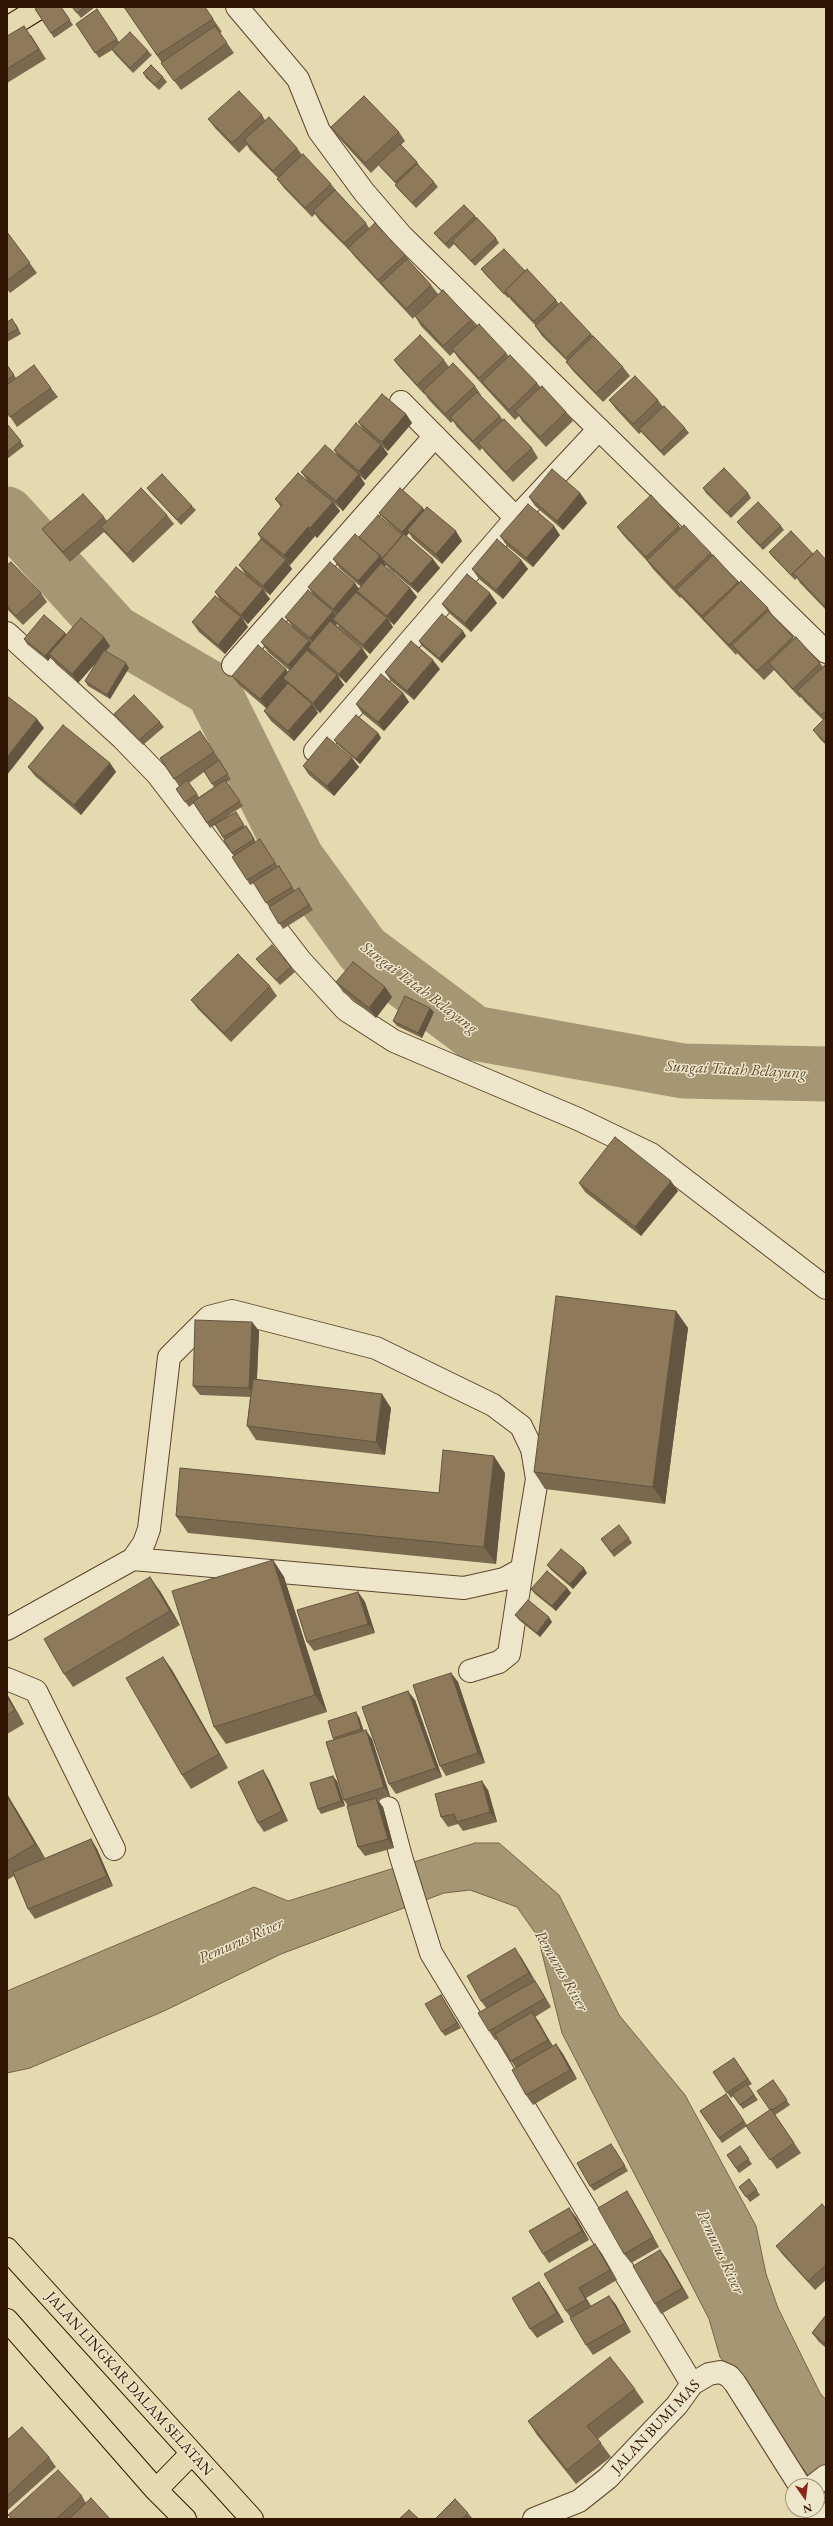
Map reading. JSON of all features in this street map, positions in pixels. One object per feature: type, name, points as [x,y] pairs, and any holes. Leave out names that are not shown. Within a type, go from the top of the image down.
[{"type":"main road","points":[[7,28],[41,7]]},
{"type":"main road","name":"JALAN LINGKAR DALAM SELATAN","points":[[7,2249],[252,2519]]},
{"type":"main road","points":[[7,2320],[156,2490],[185,2519]]},
{"type":"main road","points":[[156,2490],[192,2453]]},
{"type":"street","points":[[237,7],[298,79],[319,130],[364,192],[401,235],[826,652]]},
{"type":"street","points":[[401,402],[516,518]]},
{"type":"street","points":[[315,751],[516,518],[599,429]]},
{"type":"street","points":[[233,665],[435,436]]},
{"type":"street","points":[[7,633],[123,739],[157,774],[301,961],[346,1010],[394,1041],[578,1119],[651,1154],[826,1288]]},
{"type":"street","points":[[7,1629],[133,1559],[144,1543],[149,1529],[169,1357],[209,1317],[232,1311],[376,1348],[493,1404],[521,1426],[532,1449],[537,1479],[509,1654],[499,1662],[470,1671]]},
{"type":"street","points":[[133,1559],[464,1588],[504,1579],[522,1569]]},
{"type":"street","points":[[194,1587],[203,1565]]},
{"type":"street","points":[[7,1679],[36,1691],[114,1849]]},
{"type":"street","points":[[388,1808],[401,1857],[431,1953],[692,2384]]},
{"type":"street","name":"JALAN BUMI MAS","points":[[534,2519],[579,2501],[608,2478],[677,2405],[692,2384],[709,2374],[720,2372],[728,2376],[795,2478]]},
{"type":"water","name":"Pemurus River","points":[[475,1843],[499,1843],[559,1895],[619,2015],[685,2095],[756,2226],[766,2274],[778,2308],[820,2393],[826,2400],[826,2494],[825,2478],[810,2478],[720,2357],[709,2319],[562,2033],[538,1937],[517,1907],[470,1890],[444,1893],[281,1954],[164,2011],[30,2068],[7,2073],[7,1991],[254,1887],[288,1901]]},
{"type":"building","points":[[38,7],[61,7],[70,20],[51,33],[35,9]]},
{"type":"building","points":[[72,7],[85,7],[77,13]]},
{"type":"building","points":[[124,7],[205,7],[213,19],[157,55]]},
{"type":"building","points":[[97,9],[117,39],[95,53],[76,24]]},
{"type":"building","points":[[24,26],[39,49],[7,69],[7,36]]},
{"type":"building","points":[[215,26],[227,43],[174,81],[161,63]]},
{"type":"building","points":[[130,32],[148,51],[130,68],[112,49]]},
{"type":"building","points":[[151,65],[163,77],[155,85],[143,73]]},
{"type":"building","points":[[239,91],[262,115],[232,143],[208,119]]},
{"type":"building","points":[[364,96],[399,132],[365,163],[331,127]]},
{"type":"building","points":[[269,117],[297,148],[273,171],[244,140]]},
{"type":"building","points":[[400,144],[417,162],[395,182],[378,164]]},
{"type":"building","points":[[303,154],[331,184],[305,208],[277,179]]},
{"type":"building","points":[[417,164],[434,182],[412,203],[395,185]]},
{"type":"building","points":[[335,190],[366,223],[344,243],[313,211]]},
{"type":"building","points":[[464,205],[475,216],[445,244],[434,233]]},
{"type":"building","points":[[477,218],[496,238],[471,261],[452,241]]},
{"type":"building","points":[[375,223],[405,255],[378,280],[348,248]]},
{"type":"building","points":[[7,232],[30,263],[7,281]]},
{"type":"building","points":[[504,249],[525,271],[505,291],[506,292],[504,294],[481,269]]},
{"type":"building","points":[[407,259],[431,285],[406,309],[381,283]]},
{"type":"building","points":[[527,269],[556,300],[534,321],[505,291]]},
{"type":"building","points":[[443,290],[471,320],[443,346],[415,316]]},
{"type":"building","points":[[561,302],[591,334],[566,358],[535,326]]},
{"type":"building","points":[[12,319],[18,329],[7,335],[7,322]]},
{"type":"building","points":[[479,324],[506,353],[479,378],[452,349]]},
{"type":"building","points":[[420,335],[444,360],[417,385],[394,360]]},
{"type":"building","points":[[593,336],[623,367],[596,393],[566,362]]},
{"type":"building","points":[[510,355],[537,383],[509,410],[482,382]]},
{"type":"building","points":[[453,363],[475,386],[445,414],[423,391]]},
{"type":"building","points":[[7,365],[14,375],[7,380]]},
{"type":"building","points":[[34,365],[51,388],[10,417],[7,412],[7,385]]},
{"type":"building","points":[[635,376],[658,400],[633,424],[609,400]]},
{"type":"building","points":[[542,386],[566,412],[540,437],[515,411]]},
{"type":"building","points":[[477,392],[500,416],[473,441],[450,417]]},
{"type":"building","points":[[382,394],[406,414],[382,442],[358,422]]},
{"type":"building","points":[[664,406],[685,428],[661,451],[639,429]]},
{"type":"building","points":[[504,419],[532,448],[506,472],[478,443]]},
{"type":"building","points":[[356,423],[381,445],[359,471],[334,450]]},
{"type":"building","points":[[7,424],[21,441],[7,452]]},
{"type":"building","points":[[325,445],[359,474],[336,501],[301,472]]},
{"type":"building","points":[[724,468],[748,493],[727,513],[703,488]]},
{"type":"building","points":[[552,469],[580,493],[557,521],[529,497]]},
{"type":"building","points":[[298,473],[333,502],[310,528],[308,527],[284,555],[258,534],[282,505],[275,499]]},
{"type":"building","points":[[162,474],[192,506],[177,520],[147,488]]},
{"type":"building","points":[[141,488],[167,515],[127,554],[101,527]]},
{"type":"building","points":[[400,488],[423,508],[402,532],[379,513]]},
{"type":"building","points":[[83,494],[104,517],[63,552],[42,529]]},
{"type":"building","points":[[651,495],[679,526],[646,557],[617,527]]},
{"type":"building","points":[[758,502],[781,526],[760,545],[737,522]]},
{"type":"building","points":[[528,504],[554,526],[526,558],[500,536]]},
{"type":"building","points":[[427,507],[456,531],[436,554],[407,530]]},
{"type":"building","points":[[378,515],[402,535],[383,558],[359,537]]},
{"type":"building","points":[[684,525],[711,553],[674,588],[647,560]]},
{"type":"building","points":[[791,531],[813,554],[791,575],[769,552]]},
{"type":"building","points":[[355,534],[380,556],[358,581],[333,559]]},
{"type":"building","points":[[404,534],[433,559],[411,584],[382,559]]},
{"type":"building","points":[[261,539],[286,560],[263,586],[239,565]]},
{"type":"building","points":[[497,539],[521,560],[496,590],[472,569]]},
{"type":"building","points":[[817,550],[826,560],[826,604],[824,606],[793,573]]},
{"type":"building","points":[[713,555],[738,582],[702,616],[676,590]]},
{"type":"building","points":[[11,562],[41,593],[16,616],[7,606],[7,565]]},
{"type":"building","points":[[330,562],[355,583],[333,609],[308,587]]},
{"type":"building","points":[[381,563],[410,588],[387,616],[357,591]]},
{"type":"building","points":[[236,567],[263,589],[241,615],[215,592]]},
{"type":"building","points":[[467,574],[490,593],[465,623],[442,604]]},
{"type":"building","points":[[741,581],[768,608],[729,645],[703,618]]},
{"type":"building","points":[[308,590],[333,611],[310,638],[285,617]]},
{"type":"building","points":[[356,592],[387,618],[363,645],[333,619]]},
{"type":"building","points":[[215,596],[241,617],[218,645],[192,622]]},
{"type":"building","points":[[768,611],[793,637],[757,671],[732,645]]},
{"type":"building","points":[[442,614],[463,631],[439,658],[419,641]]},
{"type":"building","points":[[44,615],[65,633],[45,656],[24,639]]},
{"type":"building","points":[[81,618],[104,637],[72,674],[49,654]]},
{"type":"building","points":[[282,618],[309,641],[288,665],[261,642]]},
{"type":"building","points":[[330,621],[362,648],[339,674],[308,647]]},
{"type":"building","points":[[796,637],[820,663],[793,689],[769,663]]},
{"type":"building","points":[[411,641],[433,660],[407,691],[385,672]]},
{"type":"building","points":[[258,645],[286,669],[260,699],[232,676]]},
{"type":"building","points":[[104,650],[126,663],[107,695],[85,681]]},
{"type":"building","points":[[307,650],[337,675],[313,703],[283,678]]},
{"type":"building","points":[[825,665],[826,711],[821,715],[797,691]]},
{"type":"building","points":[[381,674],[403,693],[378,722],[356,704]]},
{"type":"building","points":[[288,683],[312,704],[288,731],[264,711]]},
{"type":"building","points":[[134,695],[160,722],[139,740],[114,714]]},
{"type":"building","points":[[7,696],[37,719],[7,757]]},
{"type":"building","points":[[356,715],[378,733],[356,759],[334,740]]},
{"type":"building","points":[[826,717],[826,743],[813,730]]},
{"type":"building","points":[[63,725],[110,763],[74,805],[28,767]]},
{"type":"building","points":[[200,731],[214,752],[174,779],[160,758]]},
{"type":"building","points":[[327,737],[352,758],[327,786],[303,766]]},
{"type":"building","points":[[219,760],[228,774],[212,784],[204,771]]},
{"type":"building","points":[[187,780],[197,794],[185,802],[176,789]]},
{"type":"building","points":[[225,780],[240,801],[207,823],[193,802]]},
{"type":"building","points":[[236,812],[244,825],[223,837],[215,824]]},
{"type":"building","points":[[246,826],[254,839],[232,853],[224,840]]},
{"type":"building","points":[[260,839],[275,863],[247,880],[232,857]]},
{"type":"building","points":[[279,866],[292,887],[266,903],[253,882]]},
{"type":"building","points":[[299,888],[309,905],[279,924],[269,907]]},
{"type":"building","points":[[272,945],[291,967],[276,980],[256,959]]},
{"type":"building","points":[[238,954],[270,986],[224,1033],[191,1000]]},
{"type":"building","points":[[353,962],[385,987],[369,1008],[336,982]]},
{"type":"building","points":[[405,996],[430,1008],[418,1033],[393,1021]]},
{"type":"building","points":[[615,1137],[671,1181],[635,1227],[579,1183]]},
{"type":"building","points":[[556,1296],[676,1311],[653,1487],[534,1472]]},
{"type":"building","points":[[195,1320],[252,1322],[249,1388],[193,1386]]},
{"type":"building","points":[[253,1379],[382,1394],[376,1442],[247,1426]]},
{"type":"building","points":[[443,1450],[494,1456],[484,1547],[176,1516],[180,1468],[439,1493]]},
{"type":"building","points":[[619,1525],[629,1538],[611,1552],[601,1539]]},
{"type":"building","points":[[561,1549],[584,1568],[570,1584],[547,1565]]},
{"type":"building","points":[[273,1560],[315,1695],[214,1727],[172,1591]]},
{"type":"building","points":[[547,1571],[567,1588],[552,1606],[531,1589]]},
{"type":"building","points":[[150,1577],[170,1611],[64,1674],[44,1639]]},
{"type":"building","points":[[358,1592],[368,1624],[307,1642],[297,1610]]},
{"type":"building","points":[[528,1600],[549,1617],[537,1633],[515,1615]]},
{"type":"building","points":[[163,1657],[219,1754],[182,1775],[126,1678]]},
{"type":"building","points":[[451,1673],[478,1753],[440,1766],[413,1685]]},
{"type":"building","points":[[408,1691],[436,1768],[389,1784],[362,1707]]},
{"type":"building","points":[[7,1697],[15,1710],[7,1715]]},
{"type":"building","points":[[356,1712],[361,1729],[333,1738],[328,1721]]},
{"type":"building","points":[[366,1730],[384,1787],[344,1800],[326,1742]]},
{"type":"building","points":[[263,1770],[282,1811],[258,1823],[238,1782]]},
{"type":"building","points":[[333,1776],[341,1801],[318,1809],[310,1783]]},
{"type":"building","points":[[482,1781],[490,1812],[457,1822],[454,1814],[441,1817],[435,1794]]},
{"type":"building","points":[[7,1796],[35,1844],[7,1861]]},
{"type":"building","points":[[376,1798],[388,1839],[358,1847],[347,1806]]},
{"type":"building","points":[[91,1839],[107,1876],[28,1909],[13,1872]]},
{"type":"building","points":[[515,1948],[529,1973],[481,2001],[467,1976]]},
{"type":"building","points":[[535,1981],[545,1998],[489,2031],[478,2013]]},
{"type":"building","points":[[441,1995],[457,2023],[442,2032],[425,2004]]},
{"type":"building","points":[[532,2012],[548,2040],[511,2061],[495,2034]]},
{"type":"building","points":[[556,2044],[570,2070],[526,2095],[512,2070]]},
{"type":"building","points":[[734,2058],[748,2079],[727,2093],[713,2072]]},
{"type":"building","points":[[773,2080],[787,2100],[770,2110],[757,2091]]},
{"type":"building","points":[[747,2084],[754,2095],[740,2105],[732,2094]]},
{"type":"building","points":[[726,2094],[744,2121],[719,2138],[700,2111]]},
{"type":"building","points":[[771,2109],[794,2143],[770,2160],[746,2126]]},
{"type":"building","points":[[611,2144],[625,2166],[590,2186],[577,2163]]},
{"type":"building","points":[[740,2146],[749,2159],[736,2168],[727,2155]]},
{"type":"building","points":[[749,2179],[757,2190],[746,2197],[739,2187]]},
{"type":"building","points":[[627,2191],[653,2237],[624,2254],[598,2208]]},
{"type":"building","points":[[822,2204],[826,2209],[826,2265],[808,2281],[776,2246]]},
{"type":"building","points":[[569,2208],[582,2231],[543,2254],[529,2231]]},
{"type":"building","points":[[595,2244],[610,2270],[579,2288],[586,2300],[566,2311],[544,2274]]},
{"type":"building","points":[[660,2250],[682,2288],[655,2304],[633,2266]]},
{"type":"building","points":[[539,2282],[557,2313],[530,2329],[512,2298]]},
{"type":"building","points":[[609,2296],[625,2323],[586,2345],[570,2318]]},
{"type":"building","points":[[826,2315],[826,2344],[812,2333]]},
{"type":"building","points":[[610,2357],[635,2389],[587,2426],[601,2443],[567,2470],[528,2421]]},
{"type":"building","points":[[22,2427],[49,2457],[7,2496],[7,2440]]},
{"type":"building","points":[[58,2470],[82,2496],[56,2519],[12,2519],[8,2515]]},
{"type":"building","points":[[91,2498],[110,2519],[69,2519]]},
{"type":"building","points":[[455,2499],[468,2513],[462,2519],[435,2519]]},
{"type":"building","points":[[409,2510],[419,2519],[399,2519]]},
{"type":"waterway","name":"Sungai Tatah Belayung","points":[[7,514],[114,632],[213,690],[297,859],[363,950],[474,1033],[683,1071],[826,1074]]}]
